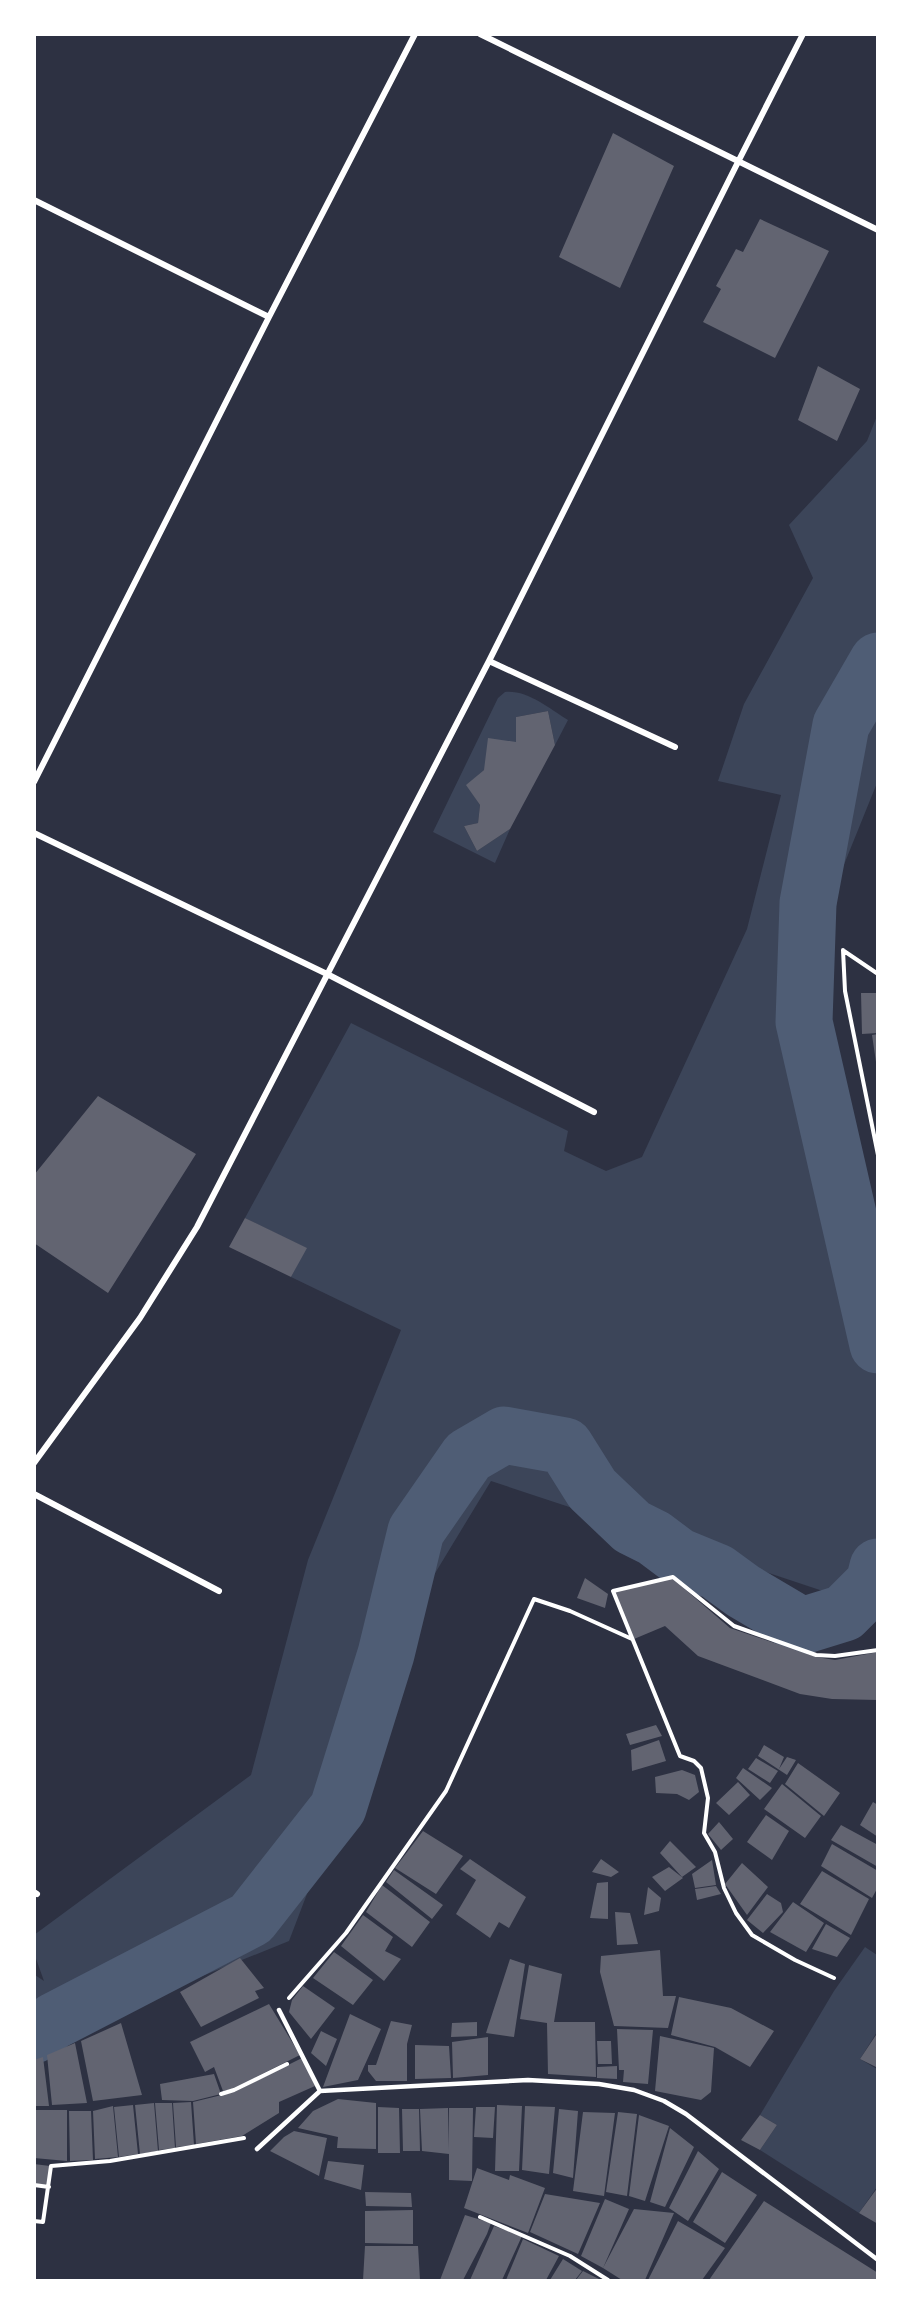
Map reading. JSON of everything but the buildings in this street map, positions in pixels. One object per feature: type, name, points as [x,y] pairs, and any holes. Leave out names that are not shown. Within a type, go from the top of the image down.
[{"type":"street","points":[[34,782],[269,316],[415,34]]},
{"type":"street","points":[[480,34],[878,230]]},
{"type":"street","points":[[34,1463],[140,1318],[197,1227],[489,661],[803,34]]},
{"type":"street","points":[[34,200],[269,316]]},
{"type":"street","points":[[489,661],[675,747]]},
{"type":"street","points":[[34,833],[329,975],[594,1112]]},
{"type":"street","points":[[34,1494],[219,1591]]},
{"type":"lane","points":[[279,2010],[320,2091]]},
{"type":"lane","points":[[257,2149],[320,2091],[528,2080],[599,2084],[634,2090],[664,2101],[686,2114],[878,2260]]},
{"type":"path","points":[[878,974],[843,950],[845,991],[878,1155]]},
{"type":"path","points":[[834,1978],[795,1960],[752,1935],[736,1913],[724,1888],[715,1852],[704,1833],[708,1798],[701,1768],[694,1761],[680,1756],[613,1592],[673,1577],[734,1626],[816,1655],[835,1656],[878,1650]]},
{"type":"path","points":[[279,2010],[346,1933],[446,1791],[534,1599],[570,1611],[632,1639]]},
{"type":"path","points":[[221,2094],[294,2061]]},
{"type":"path","points":[[34,2221],[43,2222],[51,2166],[110,2161],[246,2138]]},
{"type":"path","points":[[34,2185],[49,2187]]},
{"type":"path","points":[[480,2217],[570,2256],[608,2280]]},
{"type":"shaded area","points":[[877,416],[877,783],[839,877],[825,1026],[877,1288],[877,1609],[491,1481],[420,1598],[289,1941],[64,2032],[50,1997],[35,2010],[35,1975],[44,1981],[35,1956],[34,1935],[251,1775],[308,1560],[401,1330],[291,1277],[306,1248],[245,1218],[351,1023],[568,1131],[564,1151],[606,1171],[642,1157],[747,929],[781,795],[718,781],[744,704],[813,578],[789,525],[867,441]]},
{"type":"shaded area","points":[[505,692],[530,697],[568,720],[555,745],[548,711],[516,717],[516,742],[467,785],[480,805],[478,823],[464,826],[477,851],[510,829],[495,863],[433,832],[498,698]]},
{"type":"shaded area","points":[[865,1947],[877,1955],[877,2032],[860,2059],[877,2069],[877,2187],[859,2213],[760,2150],[777,2125],[760,2115],[834,1991]]},
{"type":"waterway","points":[[878,661],[841,725],[808,903],[804,1022],[878,1345]]},
{"type":"waterway","points":[[34,2035],[54,2021],[251,1919],[338,1808],[386,1654],[416,1531],[468,1456],[504,1435],[565,1446],[592,1489],[632,1527],[654,1538],[678,1556],[717,1572],[743,1591],[802,1626],[844,1613],[874,1583],[878,1567]]}]
